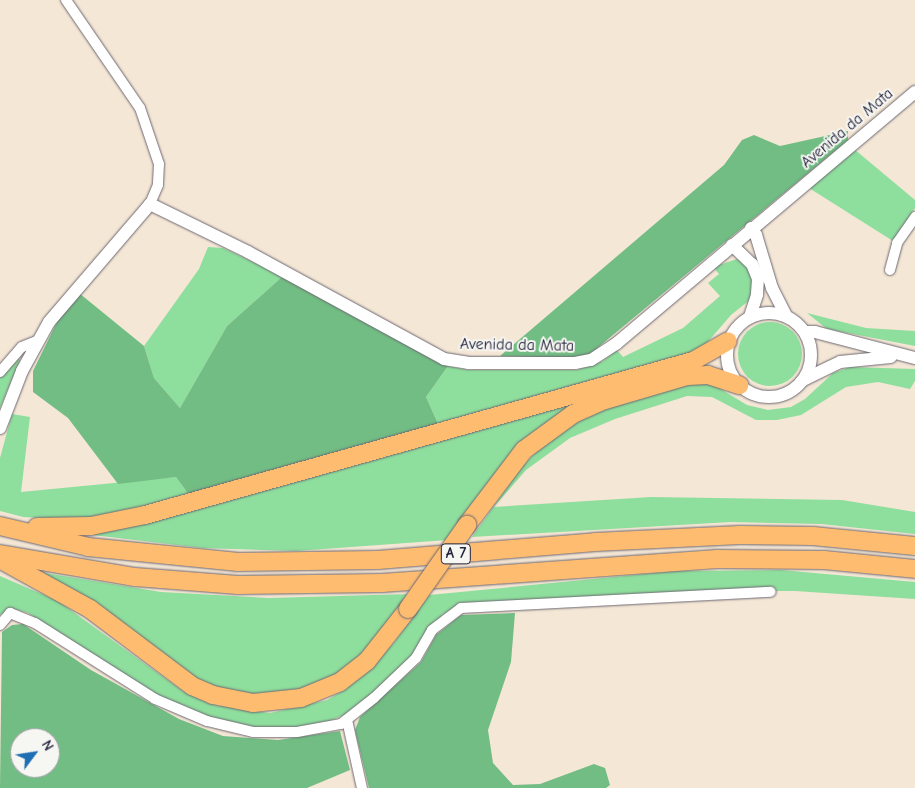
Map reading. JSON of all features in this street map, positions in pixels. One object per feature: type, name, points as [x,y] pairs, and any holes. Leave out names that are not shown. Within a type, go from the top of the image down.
[{"type":"highway","points":[[0,526],[77,527],[145,515],[693,361],[728,341]]},
{"type":"highway","points":[[0,560],[90,609],[192,686],[213,695],[253,703],[301,698],[340,682],[367,661],[408,609],[467,525],[524,450],[573,414],[612,397],[686,376],[708,375],[739,385]]},
{"type":"highway","name":"A 7","points":[[0,526],[88,547],[238,562],[369,560],[614,541],[740,535],[836,538],[915,546]]},
{"type":"highway","name":"A 7","points":[[0,554],[135,577],[238,586],[382,583],[717,559],[824,560],[915,569]]},
{"type":"street","points":[[0,428],[22,371],[39,340],[80,284],[150,204],[158,185],[159,164],[140,108],[66,0]]},
{"type":"street","name":"Avenida da Mata","points":[[150,204],[248,252],[444,359],[468,363],[575,363],[591,360],[617,343],[751,228],[915,92]]},
{"type":"street","points":[[890,270],[897,243],[915,217]]},
{"type":"street","points":[[751,228],[756,235],[772,288],[786,316],[805,332],[811,356],[803,380]]},
{"type":"street","points":[[732,245],[752,264],[758,279],[757,295],[750,316]]},
{"type":"street","points":[[786,316],[768,312],[750,316],[736,327],[728,341],[727,364],[739,385],[748,392],[772,397],[784,394],[803,380],[840,362],[901,356]]},
{"type":"street","points":[[805,332],[815,332],[901,356],[915,358]]},
{"type":"street","points":[[0,372],[22,347],[39,340]]},
{"type":"street","points":[[0,625],[10,613],[35,622],[155,699],[207,721],[253,732],[297,732],[342,724],[416,658],[432,630],[462,608],[772,592]]},
{"type":"street","points":[[347,720],[362,788]]},
{"type":"green space","points":[[848,131],[848,140],[590,354],[571,358],[500,356],[724,165],[742,140],[754,135],[780,146]]},
{"type":"green space","points":[[854,149],[915,200],[915,208],[893,241],[809,188]]},
{"type":"green space","points":[[208,247],[223,248],[283,276],[227,326],[180,408],[154,378],[144,346],[199,269]]},
{"type":"green space","points":[[737,259],[744,261],[753,273],[751,299],[731,315],[706,344],[688,354],[439,426],[426,397],[448,366],[468,370],[577,370],[603,361],[617,350],[623,357],[683,328],[720,296],[708,283],[719,274],[713,267]]},
{"type":"green space","points":[[283,276],[448,366],[426,397],[439,426],[189,495],[176,477],[118,484],[68,418],[33,392],[33,371],[57,322],[79,293],[144,346],[154,378],[180,408],[227,326]]},
{"type":"green space","points":[[807,313],[866,328],[915,331],[915,346],[827,329]]},
{"type":"green space","points":[[770,322],[788,328],[796,336],[802,354],[796,372],[788,380],[770,386],[752,380],[744,372],[738,354],[744,336],[752,328]]},
{"type":"green space","points":[[17,358],[20,360],[0,408],[0,378]]},
{"type":"green space","points":[[850,367],[915,369],[915,381],[910,389],[878,382],[846,387],[801,415],[777,420],[756,420],[712,397],[687,396],[615,419],[570,438],[526,470],[494,507],[651,497],[842,500],[915,512],[915,534],[821,524],[731,522],[472,537],[521,468],[542,446],[572,424],[606,408],[689,383],[709,382],[747,405],[768,410],[791,407],[805,399],[833,373]]},
{"type":"green space","points":[[646,380],[573,409],[448,540],[296,551],[202,548],[76,533]]},
{"type":"green space","points":[[12,414],[30,417],[21,492],[176,477],[189,495],[104,517],[60,519],[23,517],[0,511],[0,458]]},
{"type":"green space","points":[[781,570],[915,582],[915,599],[795,591],[720,591],[457,608],[443,614],[412,657],[352,712],[327,722],[293,728],[253,728],[208,718],[156,695],[28,613],[11,608],[0,615],[0,576],[58,601],[184,692],[214,705],[270,713],[327,700],[346,689],[393,644],[429,595],[676,571]]},
{"type":"green space","points":[[33,571],[161,592],[269,598],[410,594],[379,641],[333,681],[268,699],[204,687]]},
{"type":"green space","points":[[515,613],[511,662],[488,730],[493,763],[513,785],[540,784],[594,764],[605,768],[610,785],[606,788],[369,788],[355,730],[360,717],[421,662],[436,635],[461,615]]},
{"type":"green space","points":[[23,624],[91,670],[179,719],[223,736],[278,740],[340,731],[350,770],[307,788],[0,788],[2,632],[12,625]]}]
